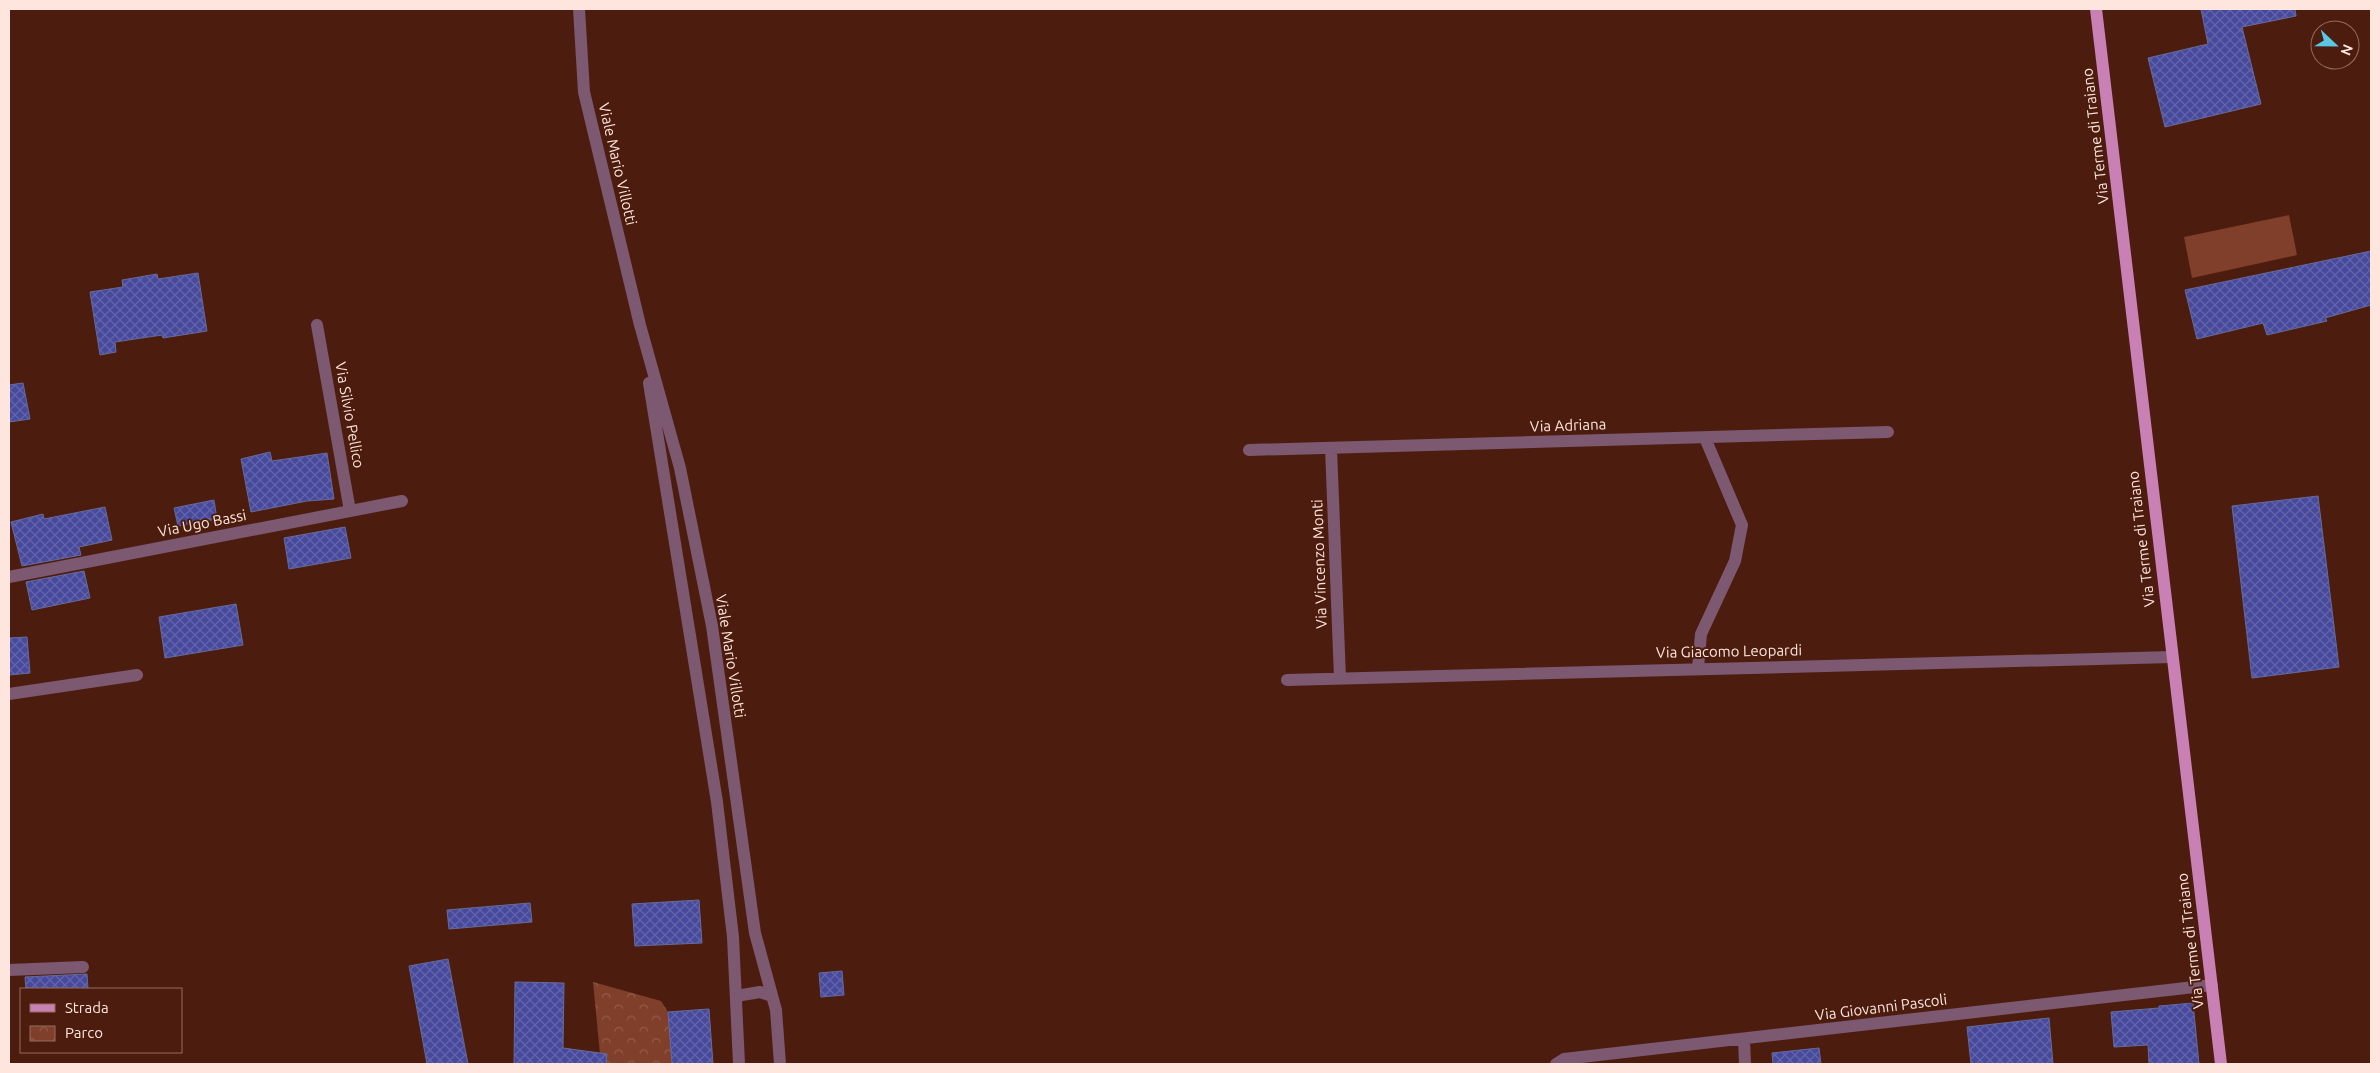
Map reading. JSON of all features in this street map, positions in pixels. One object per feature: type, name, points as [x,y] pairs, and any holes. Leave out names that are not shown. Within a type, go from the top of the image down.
[{"type":"main road","name":"Via Terme di Traiano","points":[[2096,9],[2222,1064]]},
{"type":"street","name":"Viale Mario Villotti","points":[[579,9],[584,92],[640,324],[680,468],[710,617],[755,932],[776,1010],[780,1064]]},
{"type":"street","name":"Viale Mario Villotti","points":[[640,324],[717,802],[734,937],[739,1064]]},
{"type":"street","name":"Via Silvio Pellico","points":[[317,325],[350,511]]},
{"type":"street","name":"Via Adriana","points":[[1249,450],[1888,432]]},
{"type":"street","points":[[1698,668],[1702,634],[1735,561],[1742,525],[1705,438]]},
{"type":"street","name":"Via Vincenzo Monti","points":[[1331,448],[1340,678]]},
{"type":"street","name":"Via Ugo Bassi","points":[[9,577],[402,501]]},
{"type":"street","name":"Via Giacomo Leopardi","points":[[1287,680],[2172,657]]},
{"type":"street","points":[[9,694],[137,676]]},
{"type":"street","points":[[9,970],[83,967]]},
{"type":"street","name":"Via Giovanni Pascoli","points":[[1556,1064],[1564,1059],[2212,985]]},
{"type":"street","points":[[736,996],[760,992],[772,996]]},
{"type":"street","points":[[1744,1039],[1745,1064]]},
{"type":"green space","points":[[2289,215],[2297,255],[2192,278],[2184,237]]},
{"type":"green space","points":[[593,982],[661,1001],[668,1012],[672,1064],[601,1064]]},
{"type":"building","points":[[2201,9],[2295,9],[2296,16],[2242,27],[2261,104],[2165,127],[2148,58],[2208,44]]},
{"type":"building","points":[[2371,251],[2371,305],[2325,318],[2327,321],[2267,335],[2263,323],[2197,339],[2185,290]]},
{"type":"building","points":[[198,273],[207,331],[163,338],[162,335],[115,342],[116,352],[100,355],[90,292],[123,287],[122,280],[157,274],[158,279]]},
{"type":"building","points":[[23,383],[30,419],[9,422],[9,385]]},
{"type":"building","points":[[270,452],[272,461],[327,453],[334,499],[307,501],[251,512],[241,459]]},
{"type":"building","points":[[2318,496],[2339,667],[2252,678],[2232,506]]},
{"type":"building","points":[[214,500],[217,519],[178,526],[174,508]]},
{"type":"building","points":[[105,507],[112,540],[79,547],[81,555],[22,566],[11,522],[43,514],[44,519]]},
{"type":"building","points":[[345,527],[351,558],[289,569],[284,538]]},
{"type":"building","points":[[84,571],[90,598],[32,610],[26,582]]},
{"type":"building","points":[[236,604],[243,645],[165,658],[159,617]]},
{"type":"building","points":[[27,637],[30,673],[9,675],[9,638]]},
{"type":"building","points":[[699,900],[702,943],[635,946],[632,904]]},
{"type":"building","points":[[530,903],[532,922],[449,929],[447,910]]},
{"type":"building","points":[[448,959],[468,1064],[427,1064],[409,966]]},
{"type":"building","points":[[842,971],[844,995],[821,997],[819,973]]},
{"type":"building","points":[[87,974],[88,988],[26,988],[25,977]]},
{"type":"building","points":[[515,982],[564,983],[563,1048],[607,1054],[606,1064],[514,1064]]},
{"type":"building","points":[[2193,1003],[2199,1064],[2149,1064],[2148,1045],[2114,1047],[2111,1012]]},
{"type":"building","points":[[709,1009],[713,1064],[672,1064],[668,1012]]},
{"type":"building","points":[[2049,1018],[2053,1064],[1971,1064],[1967,1027]]},
{"type":"building","points":[[1819,1048],[1821,1064],[1773,1064],[1772,1053]]}]
